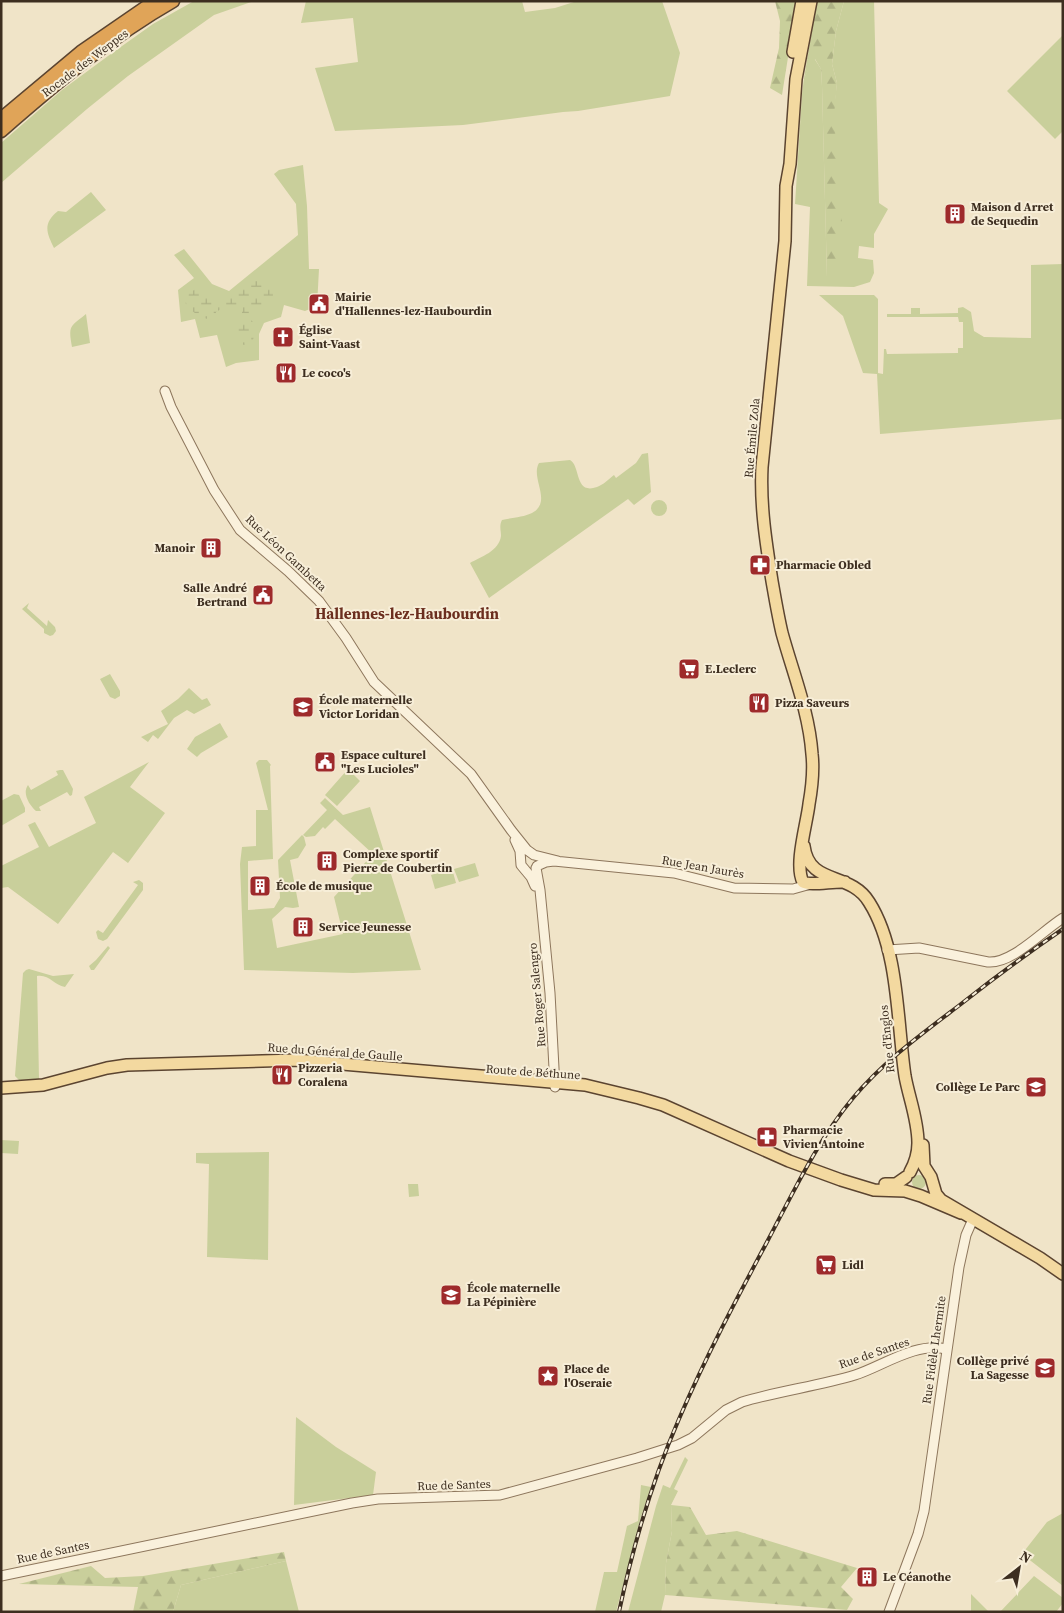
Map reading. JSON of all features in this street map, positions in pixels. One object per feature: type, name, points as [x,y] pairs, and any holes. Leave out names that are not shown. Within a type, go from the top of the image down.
[{"type":"highway","name":"Rocade des Weppes","points":[[1,119],[81,52],[154,1]]},
{"type":"highway","name":"Rocade des Weppes","points":[[1,132],[78,65],[173,1]]},
{"type":"main road","points":[[783,258],[779,214],[780,192],[785,159],[790,72],[802,1]]},
{"type":"main road","name":"Rue Émile Zola","points":[[807,880],[800,854],[804,840],[812,776],[810,737],[806,711],[778,613],[765,534],[762,467],[783,258],[786,186],[790,164],[796,79],[810,1]]},
{"type":"main road","points":[[804,840],[806,857],[816,869],[825,875],[849,883]]},
{"type":"main road","points":[[816,869],[806,868],[807,880],[849,883]]},
{"type":"main road","name":"Rue d'Englos","points":[[849,883],[865,896],[880,924],[896,991],[906,1079],[916,1125],[918,1150],[908,1174]]},
{"type":"main road","name":"Rue du Général de Gaulle","points":[[1,1088],[51,1083],[102,1069],[127,1065],[289,1060],[555,1085],[580,1085],[663,1105],[800,1166],[827,1175]]},
{"type":"main road","name":"Rue du Général de Gaulle","points":[[1,1093],[52,1088],[109,1073],[126,1071],[242,1067],[307,1067],[455,1080]]},
{"type":"main road","name":"Route de Béthune","points":[[455,1080],[555,1085]]},
{"type":"main road","name":"Rue d'Englos","points":[[916,1125],[923,1144],[923,1161],[930,1177]]},
{"type":"main road","points":[[827,1175],[891,1185],[898,1183],[908,1174],[919,1168],[930,1177],[938,1197],[961,1213]]},
{"type":"main road","points":[[908,1174],[906,1186],[915,1194]]},
{"type":"main road","points":[[827,1175],[874,1190],[900,1191],[915,1194],[961,1213],[1004,1236],[1063,1274]]},
{"type":"main road","points":[[915,1194],[927,1192],[930,1177]]},
{"type":"main road","points":[[1004,1236],[1047,1257],[1063,1268]]},
{"type":"street","name":"Rue Léon Gambetta","points":[[165,391],[214,490],[240,530],[319,601],[342,632],[374,682],[471,774],[511,830],[533,854]]},
{"type":"street","name":"Rue Léon Gambetta","points":[[511,830],[520,852],[522,864]]},
{"type":"street","points":[[526,854],[533,854],[538,861],[537,867],[530,871],[522,864],[526,854]]},
{"type":"street","name":"Rue Jean Jaurès","points":[[533,854],[558,861],[674,874],[730,887],[783,889],[807,880]]},
{"type":"street","name":"Rue Jean Jaurès","points":[[537,867],[546,862],[558,861]]},
{"type":"street","name":"Rue Roger Salengro","points":[[522,864],[531,877],[540,900]]},
{"type":"street","name":"Rue Roger Salengro","points":[[537,867],[550,992],[555,1085]]},
{"type":"street","points":[[887,950],[919,948],[988,962],[999,962],[1010,957],[1063,918]]},
{"type":"street","name":"Rue Fidèle Lhermite","points":[[890,1610],[920,1529],[928,1486],[960,1260],[966,1235],[973,1219]]},
{"type":"street","name":"Rue de Santes","points":[[1,1576],[352,1502],[378,1499],[495,1496],[637,1458],[678,1445],[692,1438],[726,1410],[742,1402],[856,1374],[917,1351],[933,1348],[946,1349]]},
{"type":"green space","points":[[194,1],[254,1],[214,15],[128,76],[1,183],[1,143],[62,90],[108,56],[153,24]]},
{"type":"green space","points":[[306,1],[522,1],[525,12],[555,8],[577,1],[662,1],[680,53],[670,96],[578,111],[463,125],[335,131],[315,68],[358,62],[353,18],[301,23]]},
{"type":"green space","points":[[775,1],[797,1],[782,95],[770,88],[779,48],[780,21]]},
{"type":"green space","points":[[817,1],[844,1],[836,31],[832,64],[837,83],[834,116],[842,221],[834,275],[827,277],[822,86],[821,69],[815,59],[804,78]]},
{"type":"green space","points":[[844,1],[874,1],[879,203],[888,209],[874,234],[874,248],[859,246],[858,258],[873,260],[874,273],[870,282],[854,287],[807,286],[810,207],[795,204],[804,78],[814,58],[821,69],[827,277],[839,198],[833,116],[837,83],[832,64],[836,31]]},
{"type":"green space","points":[[1063,35],[1063,131],[1055,139],[1007,91]]},
{"type":"green space","points":[[303,165],[307,206],[309,269],[319,269],[317,306],[305,311],[284,305],[281,317],[264,323],[259,334],[259,360],[236,363],[226,367],[217,335],[200,338],[195,319],[181,322],[178,290],[194,278],[174,255],[184,249],[212,284],[229,291],[298,235],[296,204],[274,174],[279,170]]},
{"type":"green space","points":[[91,192],[106,210],[54,248],[47,229],[50,220],[58,211],[66,212]]},
{"type":"green space","points":[[1063,264],[1063,419],[880,434],[877,374],[863,373],[843,316],[819,295],[874,295],[878,299],[878,373],[883,374],[884,349],[886,349],[887,354],[958,353],[958,348],[963,348],[963,322],[959,322],[958,317],[887,317],[887,314],[911,314],[911,308],[920,308],[920,314],[958,313],[958,308],[963,307],[971,312],[974,331],[984,337],[1031,338],[1031,265]]},
{"type":"green space","points":[[257,279],[269,282],[273,296],[270,306],[264,309],[250,309],[249,316],[253,322],[254,333],[252,344],[248,346],[241,344],[236,333],[242,317],[242,309],[228,307],[221,309],[216,312],[215,319],[211,320],[198,315],[185,302],[189,293],[199,287],[214,304],[227,300]]},
{"type":"green space","points":[[86,314],[90,343],[72,347],[70,330]]},
{"type":"green space","points":[[648,453],[651,492],[634,505],[628,499],[489,598],[470,563],[489,553],[497,546],[501,536],[500,526],[502,520],[532,513],[538,508],[541,503],[537,476],[539,463],[570,460],[576,468],[581,484],[590,488],[601,485],[614,475],[616,478],[636,463],[642,454]]},
{"type":"green space","points":[[659,500],[665,502],[667,508],[665,514],[659,516],[653,514],[651,508],[653,502]]},
{"type":"green space","points":[[29,603],[27,608],[47,626],[48,620],[55,627],[56,631],[53,635],[50,636],[44,633],[44,629],[22,609]]},
{"type":"green space","points":[[110,674],[120,691],[120,696],[115,699],[110,697],[100,679]]},
{"type":"green space","points":[[189,688],[202,700],[207,698],[211,705],[194,714],[187,710],[174,718],[158,739],[153,735],[148,742],[141,737],[168,724],[161,711],[178,699]]},
{"type":"green space","points":[[220,723],[228,737],[197,757],[187,749],[195,737]]},
{"type":"green space","points":[[259,760],[267,760],[271,765],[273,859],[248,861],[248,910],[274,908],[280,898],[278,860],[302,835],[306,845],[298,858],[290,860],[299,907],[285,907],[272,919],[277,948],[343,934],[334,897],[373,854],[335,819],[325,829],[323,827],[315,836],[306,837],[303,835],[327,810],[320,803],[325,798],[343,815],[370,807],[421,970],[353,973],[244,970],[240,864],[242,847],[256,846],[256,810],[268,810],[256,763]]},
{"type":"green space","points":[[149,762],[130,787],[165,813],[128,863],[113,852],[58,924],[8,887],[1,888],[1,866],[39,847],[28,825],[35,822],[49,847],[96,823],[84,797]]},
{"type":"green space","points":[[348,769],[360,781],[337,806],[325,795]]},
{"type":"green space","points":[[63,770],[73,789],[72,795],[70,796],[67,792],[39,807],[41,811],[36,811],[27,799],[26,788],[28,785],[31,790],[58,775],[56,771]]},
{"type":"green space","points":[[14,794],[19,795],[25,812],[1,826],[1,801]]},
{"type":"green space","points":[[475,863],[479,876],[459,882],[454,869]]},
{"type":"green space","points":[[452,869],[456,883],[435,889],[431,875]]},
{"type":"green space","points":[[139,880],[143,883],[143,890],[107,939],[103,941],[98,939],[96,932],[98,930],[103,933],[138,885],[133,882]]},
{"type":"green space","points":[[108,946],[110,948],[94,970],[91,970],[89,966]]},
{"type":"green space","points":[[29,969],[53,976],[74,974],[65,987],[48,978],[37,976],[39,1079],[20,1081],[15,1076],[23,973]]},
{"type":"green space","points":[[1,1140],[19,1141],[18,1154],[1,1153]]},
{"type":"green space","points":[[269,1152],[268,1260],[207,1257],[209,1164],[196,1163],[196,1153]]},
{"type":"green space","points":[[916,1175],[922,1175],[926,1182],[922,1189],[916,1189],[912,1185],[912,1179]]},
{"type":"green space","points":[[408,1184],[418,1184],[419,1196],[409,1197]]},
{"type":"green space","points":[[296,1417],[336,1447],[376,1472],[373,1495],[294,1505]]},
{"type":"green space","points":[[685,1457],[688,1460],[674,1489],[678,1491],[671,1505],[672,1531],[666,1563],[665,1595],[661,1612],[628,1612],[663,1485],[670,1488]]},
{"type":"green space","points":[[641,1485],[651,1487],[641,1517],[616,1612],[595,1612],[604,1572],[617,1572],[627,1526],[638,1521]]},
{"type":"green space","points":[[671,1505],[690,1507],[706,1535],[737,1531],[857,1568],[841,1587],[853,1599],[847,1610],[665,1595],[666,1563],[672,1531]]},
{"type":"green space","points":[[1063,1513],[1063,1586],[1022,1554],[1047,1522]]},
{"type":"green space","points":[[284,1552],[286,1561],[181,1585],[173,1612],[133,1612],[138,1587],[19,1584],[91,1566],[105,1578],[143,1576]]},
{"type":"green space","points":[[286,1561],[299,1612],[173,1612],[181,1585]]},
{"type":"green space","points":[[1034,1576],[1063,1598],[1063,1603],[1056,1612],[1000,1612]]},
{"type":"green space","points":[[971,1594],[989,1612],[971,1612]]},
{"type":"railway","points":[[619,1612],[644,1514],[660,1466],[679,1419],[732,1307],[796,1186],[828,1132],[853,1098],[891,1060],[1024,956],[1063,929]]},
{"type":"place","name":"Maison d Arret de Sequedin","points":[[955,214]]},
{"type":"place","name":"Mairie d'Hallennes-lez-Haubourdin","points":[[319,304]]},
{"type":"place","name":"Église Saint-Vaast","points":[[283,337]]},
{"type":"place","name":"Le coco's","points":[[286,373]]},
{"type":"place","name":"Manoir","points":[[211,548]]},
{"type":"place","name":"Pharmacie Obled","points":[[760,565]]},
{"type":"place","name":"Salle André Bertrand","points":[[263,595]]},
{"type":"place","name":"E.Leclerc","points":[[689,669]]},
{"type":"place","name":"Pizza Saveurs","points":[[759,703]]},
{"type":"place","name":"École maternelle Victor Loridan","points":[[303,707]]},
{"type":"place","name":"Espace culturel \"Les Lucioles\"","points":[[325,762]]},
{"type":"place","name":"Complexe sportif Pierre de Coubertin","points":[[327,861]]},
{"type":"place","name":"École de musique","points":[[260,886]]},
{"type":"place","name":"Service Jeunesse","points":[[303,927]]},
{"type":"place","name":"Pizzeria Coralena","points":[[282,1075]]},
{"type":"place","name":"Collège Le Parc","points":[[1036,1087]]},
{"type":"place","name":"Pharmacie Vivien Antoine","points":[[767,1137]]},
{"type":"place","name":"Lidl","points":[[826,1265]]},
{"type":"place","name":"École maternelle La Pépinière","points":[[451,1295]]},
{"type":"place","name":"Collège privé La Sagesse","points":[[1045,1368]]},
{"type":"place","name":"Place de l'Oseraie","points":[[548,1376]]},
{"type":"place","name":"Le Céanothe","points":[[867,1577]]},
{"type":"district","name":"Hallennes-lez-Haubourdin","points":[[407,613]]}]
